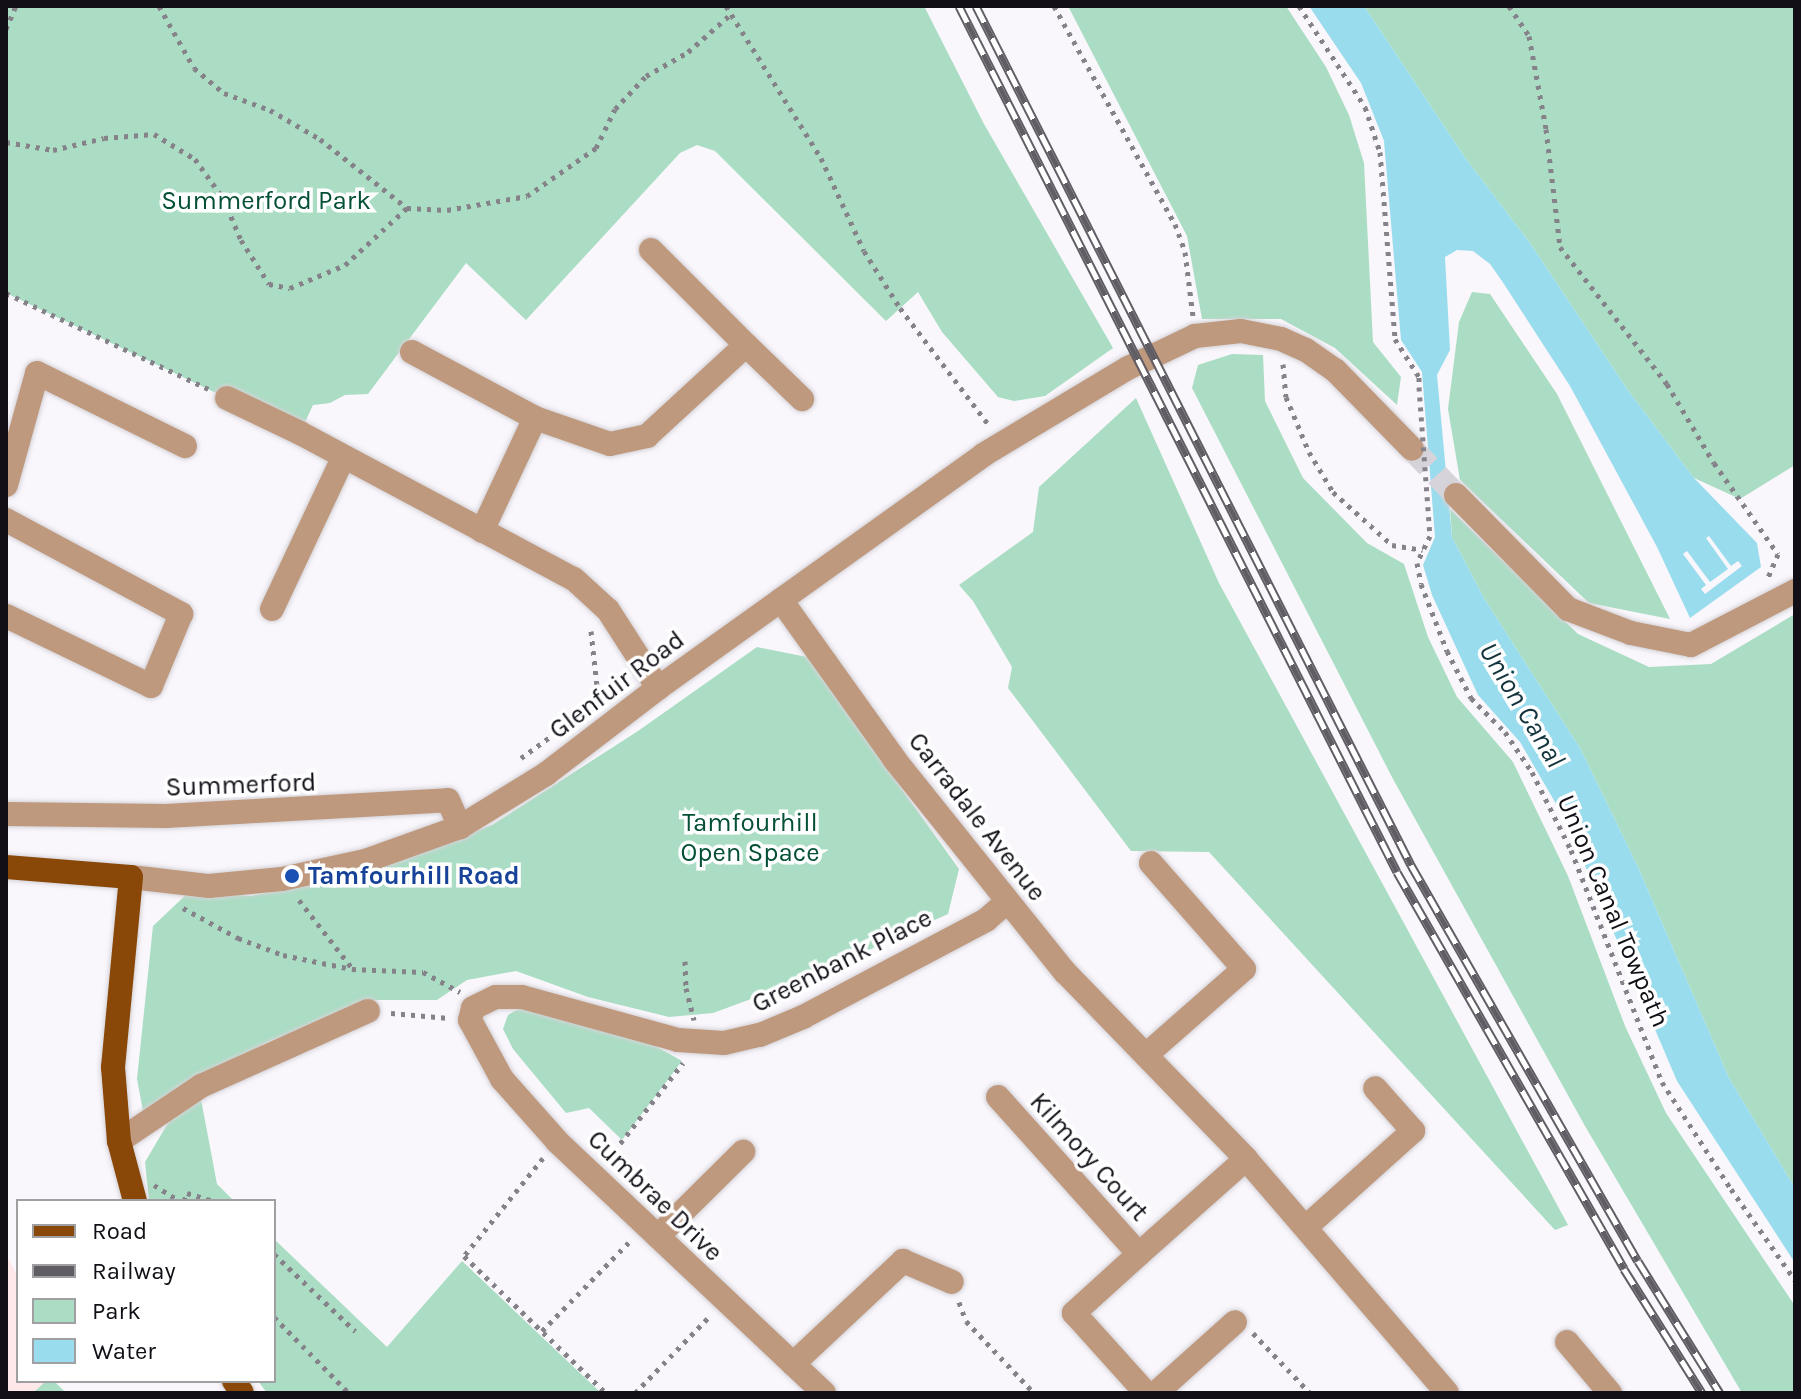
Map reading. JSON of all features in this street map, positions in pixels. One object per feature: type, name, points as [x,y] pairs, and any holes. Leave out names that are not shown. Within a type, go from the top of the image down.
[{"type":"main road","name":"Glenfuir Road","points":[[6,867],[131,877]]},
{"type":"main road","points":[[131,877],[113,1067],[119,1141],[134,1199]]},
{"type":"street","points":[[651,250],[802,399]]},
{"type":"street","name":"Glenfuir Road","points":[[131,877],[209,886],[282,879],[365,861],[460,827],[546,774],[658,688],[1002,443],[1128,368],[1195,336],[1241,331],[1281,339],[1306,350],[1335,370],[1412,449]]},
{"type":"street","points":[[412,352],[535,418],[610,444],[647,436],[746,345]]},
{"type":"street","points":[[6,485],[37,373],[185,446]]},
{"type":"street","points":[[227,398],[300,433],[574,579],[608,610],[658,688]]},
{"type":"street","points":[[482,531],[535,418]]},
{"type":"street","points":[[272,609],[343,458]]},
{"type":"street","points":[[1456,495],[1568,609],[1631,633],[1691,645],[1795,591]]},
{"type":"street","points":[[6,520],[181,614],[151,686],[6,616]]},
{"type":"street","name":"Carradale Avenue","points":[[781,600],[895,760],[1065,972],[1246,1159],[1447,1393]]},
{"type":"street","name":"Summerford","points":[[6,814],[166,816],[448,800],[460,827]]},
{"type":"street","points":[[1146,1055],[1244,969],[1151,863]]},
{"type":"street","name":"Greenbank Place","points":[[472,1014],[496,997],[522,997],[678,1040],[724,1043],[760,1035],[803,1017],[986,920],[1007,902]]},
{"type":"street","points":[[119,1141],[201,1086],[368,1011]]},
{"type":"street","name":"Cumbrae Drive","points":[[472,1014],[502,1079],[557,1141],[824,1393]]},
{"type":"street","points":[[1306,1227],[1413,1131],[1375,1088]]},
{"type":"street","name":"Kilmory Court","points":[[998,1097],[1139,1254]]},
{"type":"street","points":[[652,1231],[743,1152]]},
{"type":"street","name":"Kilmory Court","points":[[1146,1393],[1074,1313],[1246,1159]]},
{"type":"street","points":[[793,1364],[903,1261],[952,1282]]},
{"type":"street","points":[[1156,1393],[1235,1322]]},
{"type":"street","points":[[1567,1342],[1610,1393]]},
{"type":"path","points":[[6,29],[16,6]]},
{"type":"path","points":[[159,6],[194,68],[224,93],[270,110],[320,139],[407,208],[447,210],[527,196],[596,148],[615,109],[646,76],[688,52],[730,15]]},
{"type":"path","points":[[726,6],[821,158],[864,251],[900,308],[1002,443]]},
{"type":"path","points":[[1054,6],[1175,224],[1185,252],[1195,336]]},
{"type":"path","name":"Union Canal Towpath","points":[[1299,6],[1365,107],[1380,152],[1395,339],[1419,377],[1430,536],[1417,563],[1421,584],[1447,651],[1471,698],[1505,732],[1532,772],[1571,850],[1662,1082],[1795,1280]]},
{"type":"path","points":[[1509,6],[1529,36],[1546,129],[1560,247],[1667,384],[1714,463],[1778,554],[1769,576],[1759,585]]},
{"type":"path","points":[[6,142],[53,150],[104,138],[154,134],[195,159],[223,198],[241,240],[269,284],[290,288],[345,265],[407,208]]},
{"type":"path","points":[[6,293],[227,398]]},
{"type":"path","points":[[1281,339],[1286,397],[1309,452],[1333,492],[1392,545],[1423,550]]},
{"type":"path","points":[[516,763],[580,712],[599,706],[593,635],[588,624]]},
{"type":"path","points":[[282,879],[352,969]]},
{"type":"path","points":[[176,904],[238,938],[283,955],[352,969],[423,972],[460,992],[472,1014]]},
{"type":"path","points":[[593,1175],[627,1137],[699,1041],[686,988],[685,961]]},
{"type":"path","points":[[368,1011],[472,1014]]},
{"type":"path","points":[[557,1141],[464,1256],[606,1393]]},
{"type":"path","points":[[185,1199],[187,1193],[207,1199]]},
{"type":"path","points":[[542,1331],[652,1231]]},
{"type":"path","points":[[276,1256],[355,1331]]},
{"type":"path","points":[[952,1282],[966,1321],[1034,1393]]},
{"type":"path","points":[[635,1393],[724,1301]]},
{"type":"path","points":[[276,1319],[349,1393]]},
{"type":"path","points":[[1235,1322],[1243,1322],[1310,1393]]},
{"type":"shaded area","points":[[7,1256],[16,1273],[16,1383],[44,1383],[33,1393],[6,1393]]},
{"type":"green space","name":"Summerford Park","points":[[6,6],[924,6],[984,124],[1113,348],[1045,396],[1014,401],[998,397],[942,332],[918,292],[886,321],[715,151],[697,145],[680,153],[526,320],[466,263],[368,394],[345,395],[330,403],[313,405],[300,433],[6,293]]},
{"type":"green space","points":[[1068,6],[1286,6],[1326,67],[1349,115],[1364,163],[1373,342],[1401,377],[1397,405],[1335,348],[1281,319],[1202,319],[1187,236]]},
{"type":"green space","points":[[1364,6],[1795,6],[1795,465],[1740,499],[1694,478],[1627,389],[1530,243],[1466,159]]},
{"type":"green space","points":[[1472,292],[1490,294],[1557,394],[1670,619],[1589,603],[1460,480],[1448,409],[1459,322]]},
{"type":"green space","points":[[1232,354],[1263,355],[1265,401],[1303,478],[1367,543],[1404,564],[1428,637],[1457,697],[1513,762],[1568,876],[1625,1026],[1666,1113],[1795,1306],[1795,1393],[1742,1393],[1585,1126],[1393,779],[1192,388],[1198,365]]},
{"type":"green space","points":[[1136,398],[1219,583],[1568,1225],[1555,1230],[1209,852],[1131,851],[1008,688],[1012,667],[973,601],[959,585],[1033,532],[1039,487]]},
{"type":"green space","points":[[1450,509],[1578,634],[1649,667],[1711,664],[1795,614],[1795,1188],[1729,1078],[1638,867],[1580,748],[1485,600],[1452,537]]},
{"type":"green space","name":"Tamfourhill Open Space","points":[[757,647],[807,657],[959,869],[948,914],[803,980],[713,1013],[669,1017],[588,997],[516,971],[467,980],[437,1000],[372,1000],[265,1043],[143,1111],[137,1079],[153,926],[190,891],[250,896],[348,879],[492,825],[638,731]]},
{"type":"green space","points":[[520,1008],[643,1039],[682,1061],[622,1140],[589,1108],[566,1113],[513,1049],[503,1029],[508,1015]]},
{"type":"green space","points":[[200,1094],[217,1184],[232,1199],[149,1199],[145,1162],[168,1123]]},
{"type":"green space","points":[[276,1241],[387,1347],[462,1261],[601,1393],[267,1393],[260,1383],[276,1383]]},
{"type":"green space","points":[[44,1383],[56,1383],[66,1393],[33,1393]]},
{"type":"water","name":"Union Canal","points":[[1309,6],[1364,6],[1466,159],[1530,243],[1627,389],[1694,478],[1757,543],[1761,567],[1690,618],[1657,547],[1570,386],[1502,281],[1490,264],[1473,251],[1457,250],[1445,257],[1450,350],[1437,375],[1452,537],[1485,600],[1580,748],[1638,867],[1729,1078],[1795,1188],[1795,1263],[1677,1081],[1566,821],[1520,742],[1478,695],[1432,595],[1423,565],[1435,537],[1422,372],[1401,340],[1384,141],[1361,83]]},
{"type":"pier","points":[[1709,536],[1731,566],[1738,561],[1742,566],[1705,594],[1701,589],[1706,585],[1683,554],[1687,551],[1710,582],[1728,569],[1706,538]]},
{"type":"tunnel","points":[[1412,449],[1456,495]]},
{"type":"railway","points":[[959,6],[1397,872],[1624,1269],[1702,1393]]},
{"type":"railway","points":[[976,6],[1411,865],[1638,1261],[1720,1393]]},
{"type":"place","name":"Tamfourhill Road","points":[[292,876]]}]
